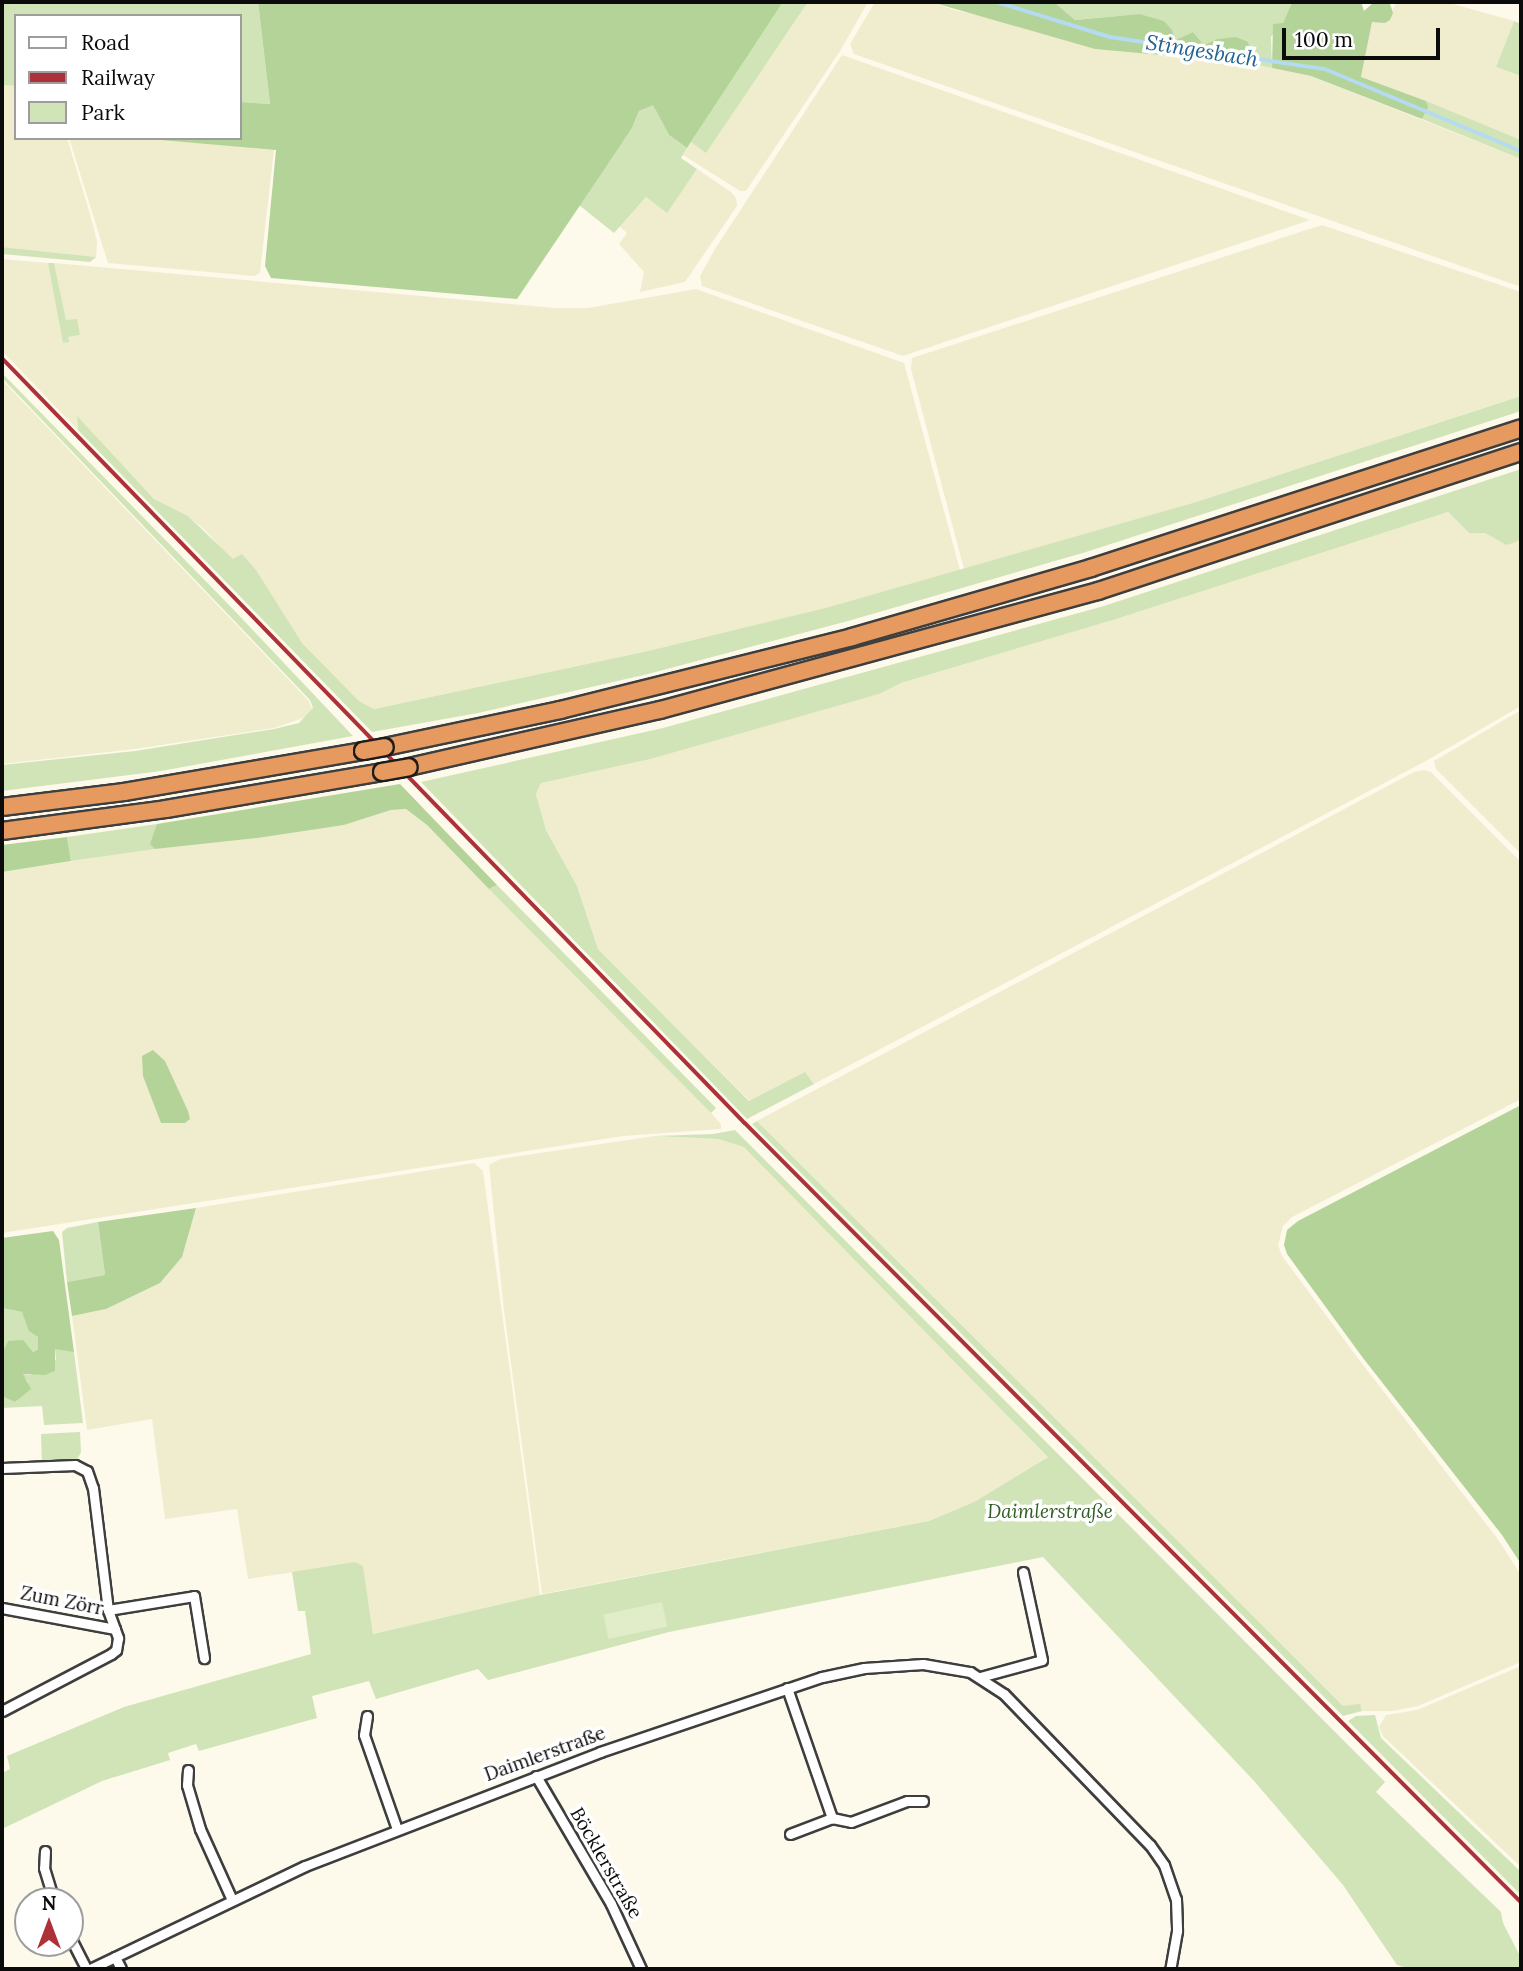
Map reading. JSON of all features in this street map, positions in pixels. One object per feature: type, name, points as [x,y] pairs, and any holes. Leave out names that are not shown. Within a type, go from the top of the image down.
[{"type":"highway","points":[[2,807],[124,792],[363,751],[560,710],[852,637],[1091,568],[1521,428]]},
{"type":"highway","points":[[2,831],[166,808],[383,772],[660,710],[1085,595],[1521,452]]},
{"type":"street","points":[[2,1468],[75,1465],[87,1471],[93,1488],[108,1610],[115,1629],[117,1646],[111,1654],[2,1712]]},
{"type":"street","points":[[980,1677],[1042,1660],[1023,1572]]},
{"type":"street","points":[[108,1610],[194,1597],[204,1658]]},
{"type":"street","name":"Zum Zörr","points":[[2,1608],[115,1629]]},
{"type":"street","name":"Daimlerstraße","points":[[88,1969],[232,1899],[397,1829],[537,1776],[787,1688],[849,1671],[907,1665],[951,1667],[980,1677],[1015,1705],[1157,1855],[1170,1879],[1176,1899],[1177,1931],[1170,1969]]},
{"type":"street","points":[[787,1688],[832,1818]]},
{"type":"street","points":[[368,1716],[364,1735],[397,1829]]},
{"type":"street","points":[[188,1770],[187,1785],[200,1829],[232,1899]]},
{"type":"street","name":"Böcklerstraße","points":[[537,1776],[611,1903],[641,1969]]},
{"type":"street","points":[[790,1833],[832,1818],[851,1822],[907,1801],[923,1801]]},
{"type":"street","points":[[45,1851],[44,1868],[50,1887]]},
{"type":"street","points":[[115,1957],[121,1969]]},
{"type":"shaded area","points":[[808,2],[868,2],[840,51],[746,191],[740,191],[683,155],[691,142],[706,152]]},
{"type":"shaded area","points":[[875,2],[931,2],[954,10],[1162,56],[1249,63],[1311,76],[1521,159],[1521,287],[854,54],[850,44]]},
{"type":"shaded area","points":[[1397,2],[1446,2],[1514,21],[1496,67],[1521,76],[1521,140],[1361,78],[1372,21],[1385,23]]},
{"type":"shaded area","points":[[842,55],[1310,220],[903,356],[702,286],[700,276],[715,249]]},
{"type":"shaded area","points":[[2,85],[14,86],[14,140],[68,140],[97,241],[96,257],[2,247]]},
{"type":"shaded area","points":[[70,140],[162,140],[274,149],[260,273],[254,276],[108,263]]},
{"type":"shaded area","points":[[697,169],[731,192],[736,198],[737,206],[685,282],[640,292],[644,272],[619,244],[627,233],[619,226],[646,197],[667,212]]},
{"type":"shaded area","points":[[1322,225],[1521,292],[1521,396],[1196,502],[964,569],[911,369],[912,358]]},
{"type":"shaded area","points":[[2,259],[48,263],[64,343],[68,337],[80,335],[66,321],[54,263],[556,308],[588,308],[696,289],[904,363],[960,570],[829,607],[648,651],[374,709],[359,701],[302,643],[208,533],[188,516],[154,499],[77,417],[78,430],[2,351]]},
{"type":"shaded area","points":[[2,380],[309,701],[312,709],[306,717],[274,728],[135,749],[2,764]]},
{"type":"shaded area","points":[[1448,512],[1469,533],[1485,533],[1506,545],[1521,539],[1521,706],[1424,762],[814,1084],[805,1073],[750,1101],[598,949],[577,886],[546,830],[536,794],[541,783],[878,694],[901,683],[1113,620]]},
{"type":"shaded area","points":[[1521,710],[1521,854],[1436,769],[1434,761]]},
{"type":"shaded area","points":[[1414,772],[1431,772],[1521,862],[1521,1099],[1292,1217],[1283,1226],[1278,1245],[1282,1256],[1497,1538],[1521,1575],[1521,1662],[1418,1706],[1393,1711],[1362,1711],[1362,1708],[1343,1707],[757,1121]]},
{"type":"shaded area","points":[[406,809],[427,825],[711,1113],[721,1124],[721,1129],[623,1136],[2,1233],[2,872],[138,851],[344,825],[391,810]]},
{"type":"shaded area","points":[[655,1136],[719,1139],[744,1146],[1049,1456],[974,1502],[929,1521],[542,1594],[504,1311],[489,1165],[500,1159]]},
{"type":"shaded area","points":[[474,1163],[483,1171],[540,1595],[373,1634],[363,1566],[355,1563],[248,1579],[237,1509],[165,1519],[152,1419],[87,1430],[72,1316],[106,1309],[160,1283],[182,1257],[196,1208]]},
{"type":"shaded area","points":[[1521,1666],[1521,1867],[1383,1736],[1379,1727],[1386,1715],[1417,1710]]},
{"type":"green space","points":[[2,2],[258,2],[270,104],[242,102],[242,14],[14,14],[14,86],[2,85]]},
{"type":"green space","points":[[258,2],[783,2],[687,148],[669,135],[653,105],[639,111],[632,128],[517,299],[271,278],[265,266],[276,150],[160,140],[242,140],[242,102],[270,104]]},
{"type":"green space","points":[[783,2],[808,2],[706,153],[691,142]]},
{"type":"green space","points":[[931,2],[1054,2],[1075,20],[1139,14],[1164,21],[1172,30],[1175,40],[1193,32],[1204,45],[1217,39],[1236,37],[1248,42],[1251,55],[1249,63],[1095,49]]},
{"type":"green space","points":[[1054,2],[1292,2],[1283,23],[1271,37],[1272,68],[1249,63],[1251,55],[1217,39],[1204,45],[1193,32],[1175,40],[1139,14],[1075,20]]},
{"type":"green space","points":[[1292,2],[1361,2],[1364,11],[1374,2],[1390,4],[1393,13],[1390,20],[1385,23],[1372,22],[1361,77],[1426,101],[1428,107],[1422,119],[1311,76],[1272,68],[1273,24],[1283,23]]},
{"type":"green space","points":[[1514,21],[1521,24],[1521,76],[1496,67]]},
{"type":"green space","points":[[1426,101],[1521,140],[1521,159],[1422,119],[1427,107]]},
{"type":"green space","points":[[653,104],[669,135],[687,148],[681,158],[697,169],[667,213],[646,197],[614,233],[579,205],[632,128],[639,111]]},
{"type":"green space","points":[[2,247],[96,257],[90,262],[2,254]]},
{"type":"green space","points":[[48,263],[54,263],[66,320],[77,319],[80,335],[68,337],[69,342],[63,343]]},
{"type":"green space","points":[[2,373],[353,736],[161,771],[2,791],[2,765],[135,751],[274,729],[299,723],[313,708],[310,700],[2,378]]},
{"type":"green space","points":[[1521,396],[1521,411],[1086,552],[848,621],[648,674],[478,713],[372,732],[78,430],[77,416],[154,499],[188,516],[233,559],[242,554],[256,570],[302,643],[359,701],[374,709],[648,651],[829,607],[1196,502]]},
{"type":"green space","points":[[1521,469],[1521,539],[1513,543],[1506,545],[1485,533],[1469,533],[1448,512],[1113,620],[901,683],[879,694],[650,759],[541,783],[536,794],[546,830],[577,886],[598,949],[749,1101],[805,1072],[814,1084],[747,1119],[421,782],[663,728],[1104,606]]},
{"type":"green space","points":[[400,784],[497,885],[489,889],[427,825],[406,809],[391,810],[344,825],[257,838],[155,849],[150,844],[157,824]]},
{"type":"green space","points":[[157,824],[151,844],[155,849],[71,861],[67,837]]},
{"type":"green space","points":[[67,837],[71,861],[2,872],[2,845]]},
{"type":"green space","points":[[497,885],[716,1108],[711,1113],[489,889]]},
{"type":"green space","points":[[153,1050],[165,1061],[188,1111],[190,1119],[185,1123],[161,1123],[143,1076],[142,1056]]},
{"type":"green space","points":[[1521,1105],[1521,1564],[1502,1535],[1363,1358],[1287,1254],[1284,1245],[1287,1230],[1298,1221]]},
{"type":"green space","points":[[757,1121],[1343,1706],[1360,1704],[1362,1711],[1343,1716],[752,1124]]},
{"type":"green space","points":[[735,1130],[1385,1782],[1376,1792],[1501,1912],[1503,1923],[1521,1958],[1521,1969],[1411,1969],[1397,1965],[1343,1885],[1255,1782],[1043,1557],[669,1632],[488,1680],[478,1669],[376,1699],[369,1681],[312,1696],[317,1718],[199,1751],[196,1744],[168,1753],[170,1760],[102,1781],[2,1829],[2,1773],[10,1769],[7,1756],[124,1707],[311,1654],[305,1611],[298,1611],[292,1572],[355,1562],[363,1566],[373,1634],[540,1595],[929,1521],[974,1502],[1048,1457],[744,1147],[719,1139],[655,1136],[713,1134]]},
{"type":"green space","points":[[196,1208],[182,1257],[160,1283],[106,1309],[72,1316],[67,1282],[105,1275],[98,1222]]},
{"type":"green space","points":[[98,1222],[105,1275],[67,1282],[62,1232],[67,1228]]},
{"type":"green space","points":[[53,1231],[59,1240],[74,1352],[55,1349],[55,1371],[45,1375],[23,1374],[31,1389],[15,1402],[2,1396],[2,1353],[8,1341],[23,1340],[33,1352],[38,1349],[38,1337],[29,1331],[22,1312],[2,1308],[2,1238]]},
{"type":"green space","points":[[2,1308],[22,1312],[38,1337],[38,1349],[32,1352],[8,1341],[2,1353]]},
{"type":"green space","points":[[64,1348],[74,1352],[83,1423],[44,1425],[42,1406],[2,1408],[2,1396],[16,1402],[28,1382],[22,1374],[30,1375],[56,1360],[55,1349]]},
{"type":"green space","points":[[80,1432],[81,1452],[76,1462],[42,1463],[41,1434]]},
{"type":"green space","points":[[662,1602],[667,1626],[609,1639],[603,1614]]},
{"type":"green space","points":[[1375,1715],[1381,1738],[1521,1872],[1521,1895],[1348,1721],[1356,1716]]},
{"type":"waterway","name":"Stingesbach","points":[[997,2],[1110,37],[1325,69],[1521,151]]},
{"type":"railway","points":[[2,358],[745,1123],[1521,1902]]}]
